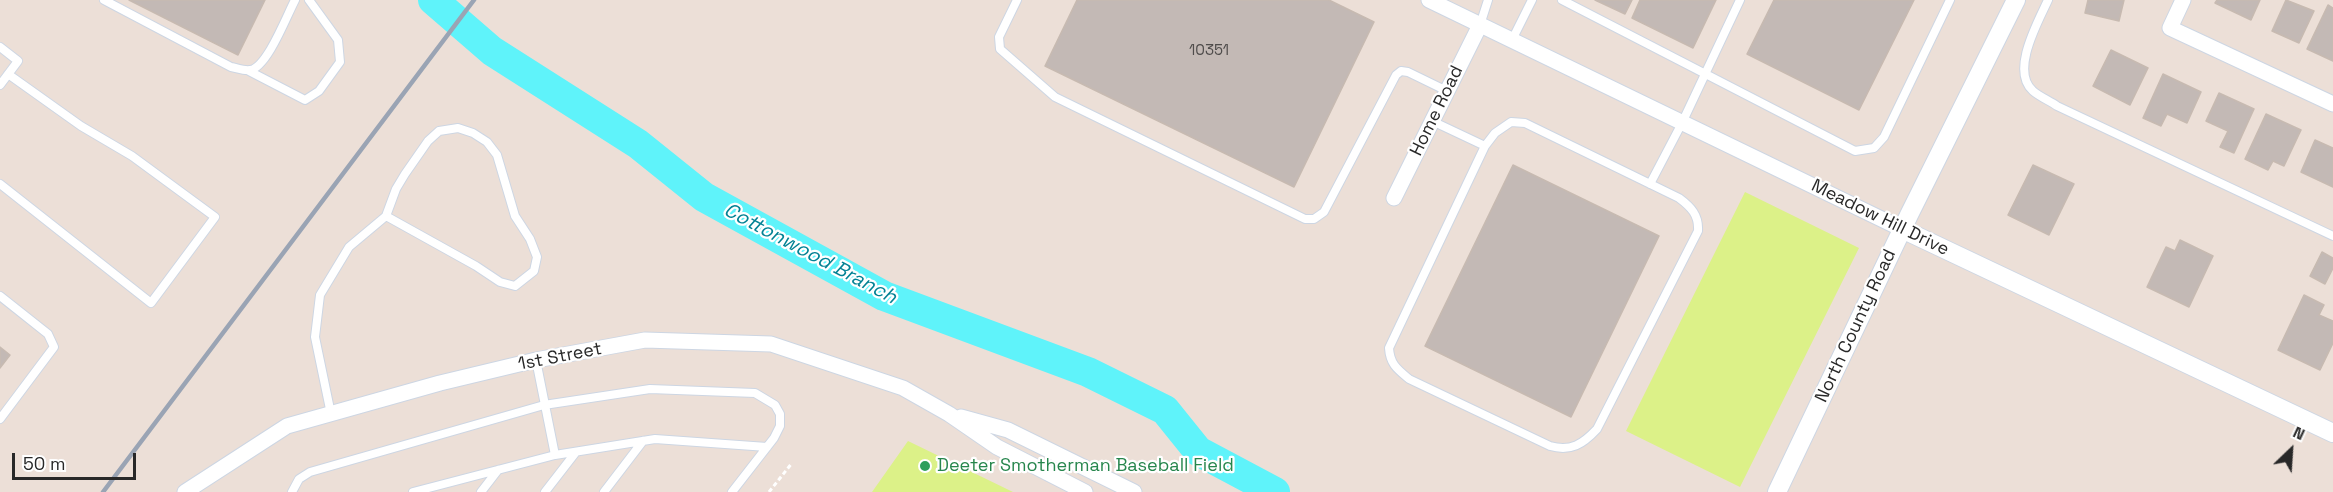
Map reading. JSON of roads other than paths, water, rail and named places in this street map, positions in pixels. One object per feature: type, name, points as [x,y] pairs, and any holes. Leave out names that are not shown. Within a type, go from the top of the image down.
[{"type":"street","name":"Meadow Hill Drive","points":[[1430,0],[1902,229],[2333,433]]},
{"type":"street","name":"North County Road","points":[[1777,492],[1902,229],[2016,0]]},
{"type":"street","points":[[2183,0],[2170,28],[2333,104]]},
{"type":"street","name":"Home Road","points":[[1394,198],[1480,25]]},
{"type":"street","name":"1st Street","points":[[191,491],[287,426],[440,383],[536,360],[645,340],[771,345],[903,388],[949,414],[997,447],[1085,492]]},
{"type":"street","name":"1st Street","points":[[949,414],[1008,430],[1134,492]]},
{"type":"lane","points":[[104,0],[231,67],[249,71],[304,100],[319,91],[340,62],[338,40],[309,0]]},
{"type":"lane","points":[[249,71],[257,68],[265,60],[295,0]]},
{"type":"lane","points":[[1017,0],[999,37],[1000,49],[1055,97],[1305,219],[1314,219],[1324,212],[1396,75],[1401,71],[1408,72],[1447,91]]},
{"type":"lane","points":[[1480,25],[1488,0]]},
{"type":"lane","points":[[1512,40],[1532,0]]},
{"type":"lane","points":[[1562,0],[1855,151],[1874,148],[1884,137],[1950,0]]},
{"type":"lane","points":[[1650,184],[1706,74],[1740,0]]},
{"type":"lane","points":[[2048,0],[2030,38],[2025,61],[2023,73],[2032,90],[2057,106],[2333,236]]},
{"type":"lane","points":[[0,47],[18,61],[0,85]]},
{"type":"lane","points":[[0,184],[151,303],[215,217],[132,156],[81,126],[8,74]]},
{"type":"lane","points":[[1432,120],[1485,146]]},
{"type":"lane","points":[[1511,122],[1525,123],[1650,184],[1679,198],[1693,209],[1699,223],[1698,231],[1597,429],[1586,440],[1572,448],[1560,449],[1550,446],[1409,379],[1395,367],[1390,358],[1389,348],[1485,146],[1503,125],[1511,122]]},
{"type":"lane","points":[[332,414],[315,338],[320,295],[349,247],[386,216],[396,189],[428,141],[439,132],[458,128],[473,133],[487,142],[497,155],[515,216],[530,239],[537,257],[534,271],[515,286],[500,282],[476,266],[386,216]]},
{"type":"lane","points":[[0,296],[48,334],[54,346],[0,419]]},
{"type":"lane","points":[[536,360],[555,455]]},
{"type":"lane","points":[[292,492],[299,479],[310,472],[544,405],[650,389],[755,393],[775,405],[780,414],[780,426],[767,447],[732,492]]},
{"type":"lane","points":[[417,491],[555,455],[655,439],[767,447]]},
{"type":"lane","points":[[604,492],[643,441]]},
{"type":"lane","points":[[545,492],[576,452]]},
{"type":"lane","points":[[481,492],[498,470]]},
{"type":"waterway","name":"Cottonwood Branch","points":[[433,0],[492,51],[638,144],[704,197],[884,296],[1088,372],[1165,410],[1198,451],[1275,492]]},
{"type":"railway","points":[[103,492],[474,0]]},
{"type":"place","name":"Deeter Smotherman Baseball Field","points":[[925,466]]}]
